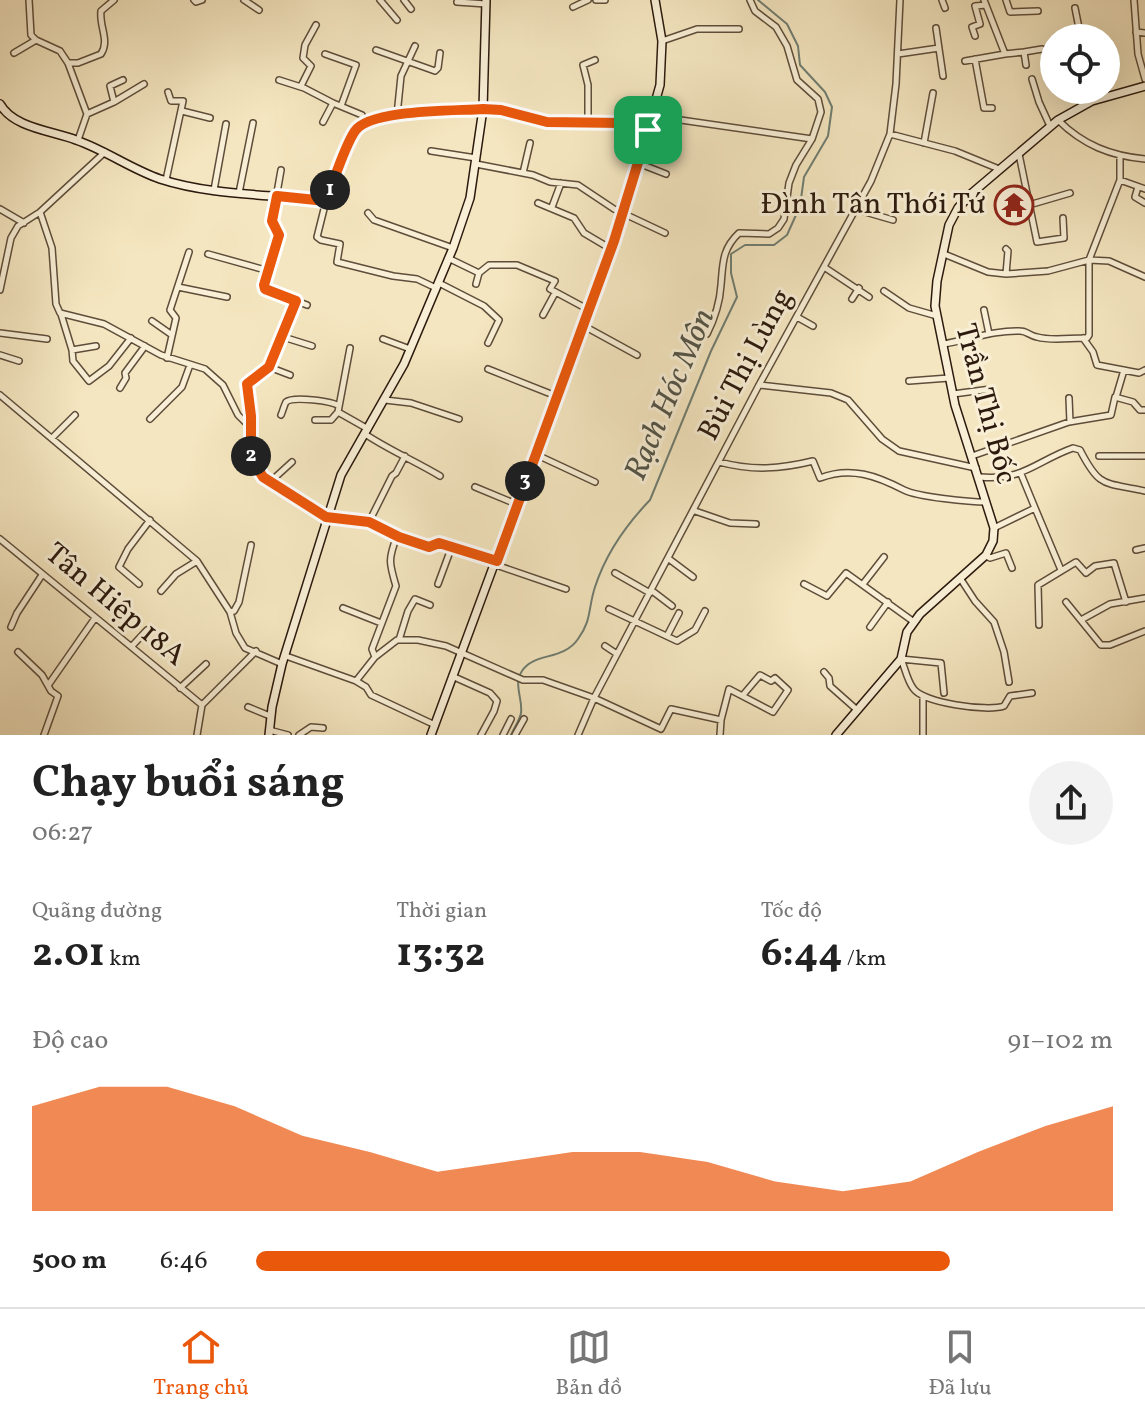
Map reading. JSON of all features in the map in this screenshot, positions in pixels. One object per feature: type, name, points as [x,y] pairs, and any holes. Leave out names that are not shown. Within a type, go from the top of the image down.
[{"type":"street","points":[[29,0],[30,33],[36,40],[60,51],[68,63],[87,114],[78,140]]},
{"type":"street","points":[[68,63],[78,63],[104,50],[106,42],[101,11],[114,0]]},
{"type":"street","points":[[194,0],[202,0]]},
{"type":"street","points":[[244,0],[259,10]]},
{"type":"street","points":[[380,0],[397,20]]},
{"type":"street","points":[[404,0],[411,9]]},
{"type":"street","points":[[596,0],[605,0]]},
{"type":"street","points":[[431,735],[624,213],[653,116],[661,74],[662,41],[655,0]]},
{"type":"street","points":[[707,334],[722,287],[722,257],[731,240],[739,233],[769,234],[778,228],[784,219],[789,183],[812,139],[821,112],[818,99],[797,80],[787,46],[776,27],[755,11],[750,0]]},
{"type":"street","name":"Bùi Thị Lùng","points":[[578,735],[594,698],[759,385],[871,181],[890,134],[900,0]]},
{"type":"street","points":[[942,0],[945,8]]},
{"type":"street","points":[[1006,0],[1010,12],[1038,11]]},
{"type":"street","points":[[1134,0],[1136,32],[1145,79]]},
{"type":"street","points":[[573,7],[583,1]]},
{"type":"street","points":[[288,735],[269,732],[270,716],[326,517],[341,475],[385,400],[410,349],[453,248],[470,198],[483,109],[486,2],[457,2]]},
{"type":"street","points":[[975,36],[972,27],[980,24],[975,6],[985,2],[1005,54]]},
{"type":"street","points":[[1075,8],[1078,24]]},
{"type":"street","points":[[301,86],[311,66],[303,58],[304,48],[316,25]]},
{"type":"street","points":[[936,28],[943,76]]},
{"type":"street","points":[[662,41],[697,29],[739,29]]},
{"type":"street","points":[[1136,32],[1145,33]]},
{"type":"street","points":[[14,53],[36,40]]},
{"type":"street","points":[[397,115],[401,76],[415,46]]},
{"type":"street","points":[[898,54],[939,48]]},
{"type":"street","points":[[965,61],[1040,49]]},
{"type":"street","points":[[376,50],[435,71],[440,53]]},
{"type":"street","points":[[1024,52],[1026,65]]},
{"type":"street","points":[[325,54],[363,68]]},
{"type":"street","points":[[975,59],[984,108],[992,108]]},
{"type":"street","points":[[588,123],[588,85],[583,65],[595,60]]},
{"type":"street","points":[[341,106],[356,65]]},
{"type":"street","points":[[1032,79],[1050,126]]},
{"type":"street","points":[[114,102],[110,86],[123,80]]},
{"type":"street","points":[[279,80],[301,86],[362,115],[365,122]]},
{"type":"street","points":[[87,114],[144,84]]},
{"type":"street","name":"Trần Thị Bốc","points":[[1120,93],[1145,86]]},
{"type":"street","points":[[166,180],[183,101],[171,101],[168,92]]},
{"type":"street","points":[[924,143],[933,93]]},
{"type":"street","points":[[323,122],[333,103]]},
{"type":"street","points":[[0,104],[5,112],[19,121],[78,140],[166,180],[214,190],[326,201]]},
{"type":"street","name":"Trần Thị Bốc","points":[[986,555],[993,541],[994,528],[953,394],[937,316],[937,281],[949,225],[958,208],[999,170],[1050,126],[1087,104]]},
{"type":"street","points":[[488,343],[499,320],[484,306],[417,279],[337,262],[340,244],[317,237],[326,201],[355,130],[365,122],[397,115],[483,109],[501,110],[547,122],[622,123],[648,130]]},
{"type":"street","points":[[182,111],[210,118]]},
{"type":"street","points":[[653,116],[812,139]]},
{"type":"street","points":[[1058,120],[1104,152],[1145,159]]},
{"type":"street","points":[[239,193],[253,123]]},
{"type":"street","points":[[214,190],[226,124]]},
{"type":"street","points":[[890,134],[955,151],[999,170]]},
{"type":"street","points":[[523,173],[530,143]]},
{"type":"street","points":[[431,151],[578,185],[665,233]]},
{"type":"street","points":[[0,290],[11,238],[105,152]]},
{"type":"street","points":[[1019,154],[1038,243],[1064,238],[1063,218]]},
{"type":"street","points":[[942,344],[989,334],[1025,331],[1034,337],[1044,338],[1083,338],[1089,335],[1089,260],[1120,180],[1120,156]]},
{"type":"street","points":[[638,163],[666,174]]},
{"type":"street","points":[[281,170],[272,221],[279,235],[265,289],[307,305]]},
{"type":"street","points":[[1120,180],[1142,188],[1135,197],[1145,203]]},
{"type":"street","points":[[552,207],[561,183]]},
{"type":"street","points":[[1029,205],[1070,193]]},
{"type":"street","points":[[538,203],[574,218],[584,233],[612,249]]},
{"type":"street","points":[[0,209],[24,223]]},
{"type":"street","points":[[855,209],[893,220]]},
{"type":"street","points":[[40,212],[52,248],[56,304],[73,361],[89,381],[109,366],[131,338]]},
{"type":"street","points":[[368,213],[374,220],[453,248]]},
{"type":"street","points":[[1006,249],[1006,274]]},
{"type":"street","points":[[167,358],[176,318],[170,310],[189,252]]},
{"type":"street","points":[[208,254],[269,271]]},
{"type":"street","points":[[944,254],[988,272],[1048,271],[1089,260],[1109,261],[1145,277]]},
{"type":"street","points":[[448,258],[479,273]]},
{"type":"street","points":[[476,284],[479,273],[489,265],[517,265],[555,281],[550,289],[590,311]]},
{"type":"street","points":[[824,267],[869,297]]},
{"type":"street","points":[[178,287],[227,297]]},
{"type":"street","points":[[852,299],[859,288]]},
{"type":"street","points":[[884,291],[909,308],[937,316]]},
{"type":"street","points":[[543,315],[555,293]]},
{"type":"street","points":[[296,301],[269,367],[247,384],[251,458],[263,477],[326,517],[369,522],[429,547],[439,543],[452,546],[566,589]]},
{"type":"street","points":[[984,310],[989,334]]},
{"type":"street","points":[[60,313],[88,318],[167,358],[205,369],[223,385],[238,415],[249,426]]},
{"type":"street","points":[[797,317],[813,326]]},
{"type":"street","points":[[152,321],[172,335]]},
{"type":"street","points":[[584,326],[637,355]]},
{"type":"street","points":[[0,333],[47,339]]},
{"type":"street","points":[[280,336],[312,346]]},
{"type":"street","points":[[1083,338],[1093,352],[1097,365],[1139,373],[1145,370]]},
{"type":"street","points":[[383,339],[410,349]]},
{"type":"street","points":[[72,350],[96,346]]},
{"type":"street","points":[[120,388],[126,378],[125,373],[145,346]]},
{"type":"street","points":[[350,348],[339,415],[387,448],[440,476]]},
{"type":"street","points":[[0,355],[19,361]]},
{"type":"street","points":[[150,419],[182,387],[190,365]]},
{"type":"street","points":[[269,367],[290,375]]},
{"type":"street","points":[[488,369],[556,396]]},
{"type":"street","points":[[972,456],[1070,422],[1111,415],[1124,370]]},
{"type":"street","points":[[909,381],[949,378]]},
{"type":"street","points":[[759,385],[831,393],[848,400],[882,439],[899,451],[978,473],[1000,479],[1021,474],[1068,450],[1076,449],[1080,450],[1093,476],[1104,482],[1145,491]]},
{"type":"street","points":[[953,394],[991,389]]},
{"type":"street","points":[[0,395],[197,561],[230,612],[236,633],[245,648],[356,681],[366,687],[371,695],[435,725]]},
{"type":"street","points":[[1116,397],[1145,410]]},
{"type":"street","points":[[1069,398],[1070,422]]},
{"type":"street","points":[[281,415],[285,404],[292,400],[326,401],[339,409]]},
{"type":"street","points":[[385,400],[411,403],[459,419]]},
{"type":"street","points":[[315,420],[331,420],[339,409]]},
{"type":"street","points":[[52,438],[75,415]]},
{"type":"street","points":[[535,454],[595,482]]},
{"type":"street","points":[[369,522],[405,456]]},
{"type":"street","points":[[1099,456],[1145,456]]},
{"type":"street","points":[[719,462],[738,467],[777,469],[813,461],[820,478],[834,473],[864,473],[899,485],[904,490],[986,502]]},
{"type":"street","points":[[270,482],[292,462]]},
{"type":"street","points":[[1021,474],[1061,570]]},
{"type":"street","points":[[475,487],[517,504]]},
{"type":"street","points":[[994,528],[1035,508]]},
{"type":"street","points":[[695,511],[730,523],[756,524]]},
{"type":"street","points":[[139,584],[119,567],[135,538],[150,520]]},
{"type":"street","points":[[375,657],[372,649],[396,586],[389,559],[397,536]]},
{"type":"street","name":"Tân Hiệp 18A","points":[[0,539],[202,705]]},
{"type":"street","points":[[230,612],[239,602],[251,545]]},
{"type":"street","points":[[438,584],[452,546]]},
{"type":"street","points":[[1136,550],[1145,548]]},
{"type":"street","points":[[836,735],[901,659],[907,632],[914,622],[960,578],[986,555],[990,558],[1006,553],[1012,568]]},
{"type":"street","points":[[863,584],[884,557]]},
{"type":"street","points":[[669,559],[693,577]]},
{"type":"street","points":[[161,591],[176,574],[197,561]]},
{"type":"street","points":[[1039,625],[1038,585],[1077,562],[1086,573],[1095,566],[1114,563],[1126,602]]},
{"type":"street","points":[[615,573],[672,606]]},
{"type":"street","points":[[804,584],[827,596],[845,573],[914,622]]},
{"type":"street","points":[[11,627],[42,575]]},
{"type":"street","points":[[960,578],[994,622],[1004,652],[1009,682]]},
{"type":"street","points":[[1081,620],[1110,604],[1145,598]]},
{"type":"street","points":[[399,640],[415,599],[430,605]]},
{"type":"street","points":[[870,627],[888,602]]},
{"type":"street","points":[[1066,602],[1101,645],[1110,645],[1145,631]]},
{"type":"street","points":[[343,608],[381,623]]},
{"type":"street","points":[[609,609],[677,641],[695,630],[705,611]]},
{"type":"street","points":[[667,636],[679,613]]},
{"type":"street","points":[[49,684],[95,618]]},
{"type":"street","points":[[132,646],[147,630]]},
{"type":"street","points":[[356,681],[375,657],[399,640],[418,640],[461,652],[523,680],[543,680],[594,698],[661,729],[671,709],[721,720]]},
{"type":"street","points":[[605,646],[617,654]]},
{"type":"street","points":[[197,735],[202,705],[256,651]]},
{"type":"street","points":[[18,652],[58,696],[44,735]]},
{"type":"street","points":[[901,659],[941,663],[944,693]]},
{"type":"street","points":[[901,659],[914,690],[923,696],[972,707],[997,708],[1004,706],[1009,696],[1032,693]]},
{"type":"street","points":[[180,688],[206,664]]},
{"type":"street","points":[[824,672],[830,686],[856,709]]},
{"type":"street","points":[[720,735],[729,689],[773,712],[788,690],[775,678],[771,681],[759,675],[743,695]]},
{"type":"street","points":[[452,676],[490,693],[497,701],[481,735]]},
{"type":"street","points":[[923,696],[923,735]]},
{"type":"street","points":[[248,707],[270,716]]},
{"type":"street","points":[[503,735],[511,719]]},
{"type":"street","points":[[515,735],[524,719]]},
{"type":"street","points":[[299,735],[311,727],[323,728]]},
{"type":"waterway","name":"Rạch Hóc Môn","points":[[511,735],[521,713],[519,676],[527,665],[565,651],[578,639],[586,626],[595,587],[611,551],[650,500],[711,351],[737,297],[731,273],[731,254],[745,245],[774,245],[787,235],[800,206],[804,177],[828,136],[832,107],[825,92],[800,65],[798,46],[787,24],[758,0]]},
{"type":"place","name":"Đình Tân Thới Tứ","points":[[1014,205]]},
{"type":"route","points":[[501,110],[547,122],[622,123],[648,130],[624,213],[590,311],[497,561],[439,543],[429,547],[369,522],[326,517],[263,477],[251,458],[247,384],[269,367],[296,301],[265,289],[264,285],[279,235],[272,221],[277,196],[326,201],[355,130],[365,122],[397,115],[501,110]]}]
